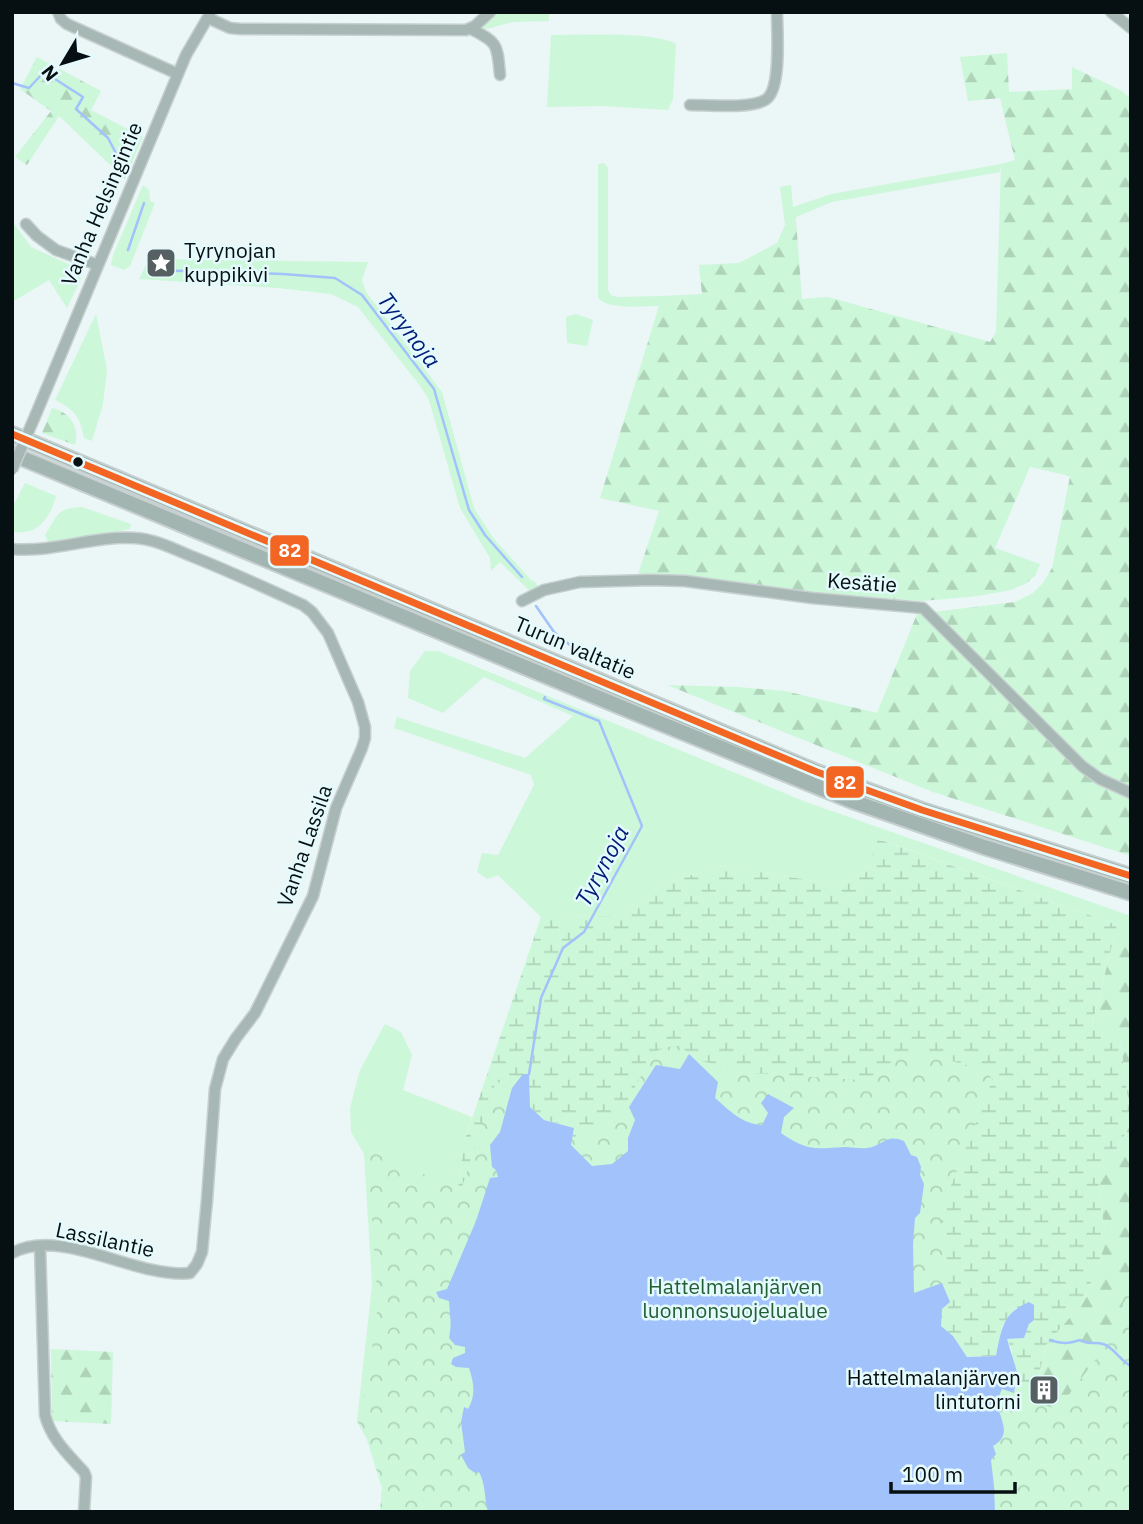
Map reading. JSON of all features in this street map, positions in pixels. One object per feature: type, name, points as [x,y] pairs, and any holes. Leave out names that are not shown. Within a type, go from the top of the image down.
[{"type":"highway","name":"Turun valtatie","points":[[12,434],[817,772],[922,810],[1131,876]]},
{"type":"highway","name":"Turun valtatie","points":[[12,454],[852,801],[984,848],[1131,893]]},
{"type":"street","points":[[58,12],[67,24],[178,74]]},
{"type":"street","points":[[209,15],[230,27],[241,29],[466,30],[471,29],[490,12]]},
{"type":"street","points":[[690,105],[744,105],[759,103],[771,95],[776,75],[777,12]]},
{"type":"street","points":[[1111,12],[1131,28]]},
{"type":"street","name":"Vanha Helsingintie","points":[[12,470],[186,55],[209,15]]},
{"type":"street","points":[[471,29],[495,44],[500,75]]},
{"type":"street","points":[[26,224],[56,250],[98,265]]},
{"type":"street","name":"Vanha Lassila","points":[[12,549],[34,549],[124,538],[158,542],[303,605],[328,633],[363,717],[365,738],[336,808],[313,896],[255,1013],[223,1059],[217,1077],[202,1252],[190,1273]]},
{"type":"street","name":"Kesätie","points":[[522,601],[544,590],[580,582],[652,580],[685,581],[812,598],[923,608],[1082,766],[1100,779],[1131,793]]},
{"type":"street","points":[[40,1246],[45,1415],[57,1442],[86,1477],[83,1512]]},
{"type":"street","name":"Lassilantie","points":[[12,1253],[40,1246],[69,1248],[176,1275],[190,1273]]},
{"type":"green space","points":[[495,12],[549,12],[549,21],[513,22],[483,30]]},
{"type":"green space","points":[[551,35],[635,35],[676,44],[673,99],[668,110],[603,106],[547,107]]},
{"type":"green space","points":[[1007,53],[1009,92],[1072,89],[1072,67],[1122,91],[1131,99],[1131,856],[933,792],[667,685],[785,691],[877,713],[917,614],[1015,602],[1033,593],[1043,583],[1052,568],[1070,476],[1030,467],[995,548],[1040,564],[1035,576],[1011,590],[923,601],[638,574],[659,511],[600,498],[662,296],[702,294],[699,265],[739,263],[777,243],[785,225],[796,221],[802,299],[828,297],[990,342],[996,332],[1001,164],[1015,160],[1000,98],[968,101],[960,57]]},
{"type":"green space","points":[[37,57],[101,91],[91,110],[143,137],[125,179],[59,116],[27,165],[15,157],[51,111],[20,89]]},
{"type":"green space","points":[[604,163],[608,168],[608,290],[611,295],[617,297],[662,296],[659,306],[617,306],[598,298],[598,164]]},
{"type":"green space","points":[[1001,164],[1000,172],[832,202],[796,217],[796,221],[785,225],[780,187],[791,185],[793,207],[831,194]]},
{"type":"green space","points":[[143,185],[149,190],[150,201],[155,203],[130,266],[124,270],[111,265],[113,255]]},
{"type":"green space","points":[[12,221],[31,247],[75,267],[81,279],[67,308],[49,280],[12,302]]},
{"type":"green space","points":[[149,259],[368,262],[362,280],[366,292],[442,392],[474,508],[494,539],[539,588],[530,591],[500,562],[491,571],[490,558],[460,508],[429,400],[358,307],[331,294],[139,279]]},
{"type":"green space","points":[[96,314],[107,370],[103,404],[92,441],[84,438],[76,414],[55,400]]},
{"type":"green space","points":[[576,314],[593,320],[587,346],[567,343],[566,317]]},
{"type":"green space","points":[[52,408],[64,413],[72,421],[76,432],[75,445],[42,433]]},
{"type":"green space","points":[[25,483],[56,496],[46,518],[35,529],[12,531],[12,508]]},
{"type":"green space","points":[[82,507],[131,524],[130,529],[48,542],[45,535],[59,514],[67,509]]},
{"type":"green space","points":[[425,651],[438,651],[806,802],[1131,916],[1131,932],[879,839],[866,872],[839,885],[722,866],[668,882],[614,916],[541,917],[498,875],[487,879],[477,872],[482,853],[498,855],[534,785],[531,775],[394,728],[397,717],[525,758],[573,716],[484,677],[443,713],[408,698],[410,671]]},
{"type":"green space","points":[[878,839],[1117,925],[1092,1025],[1120,1038],[1131,1124],[1098,1180],[1106,1242],[1084,1301],[1046,1345],[1013,1484],[1012,1351],[1007,1339],[1024,1338],[1029,1324],[1017,1307],[1002,1326],[996,1356],[967,1357],[953,1336],[636,1120],[571,1145],[574,1128],[544,1120],[530,1107],[500,1132],[455,1212],[464,1142],[541,917],[614,916],[668,882],[722,866],[839,885],[866,872]]},
{"type":"green space","points":[[1117,925],[1131,932],[1131,1123],[1120,1038],[1092,1026]]},
{"type":"green space","points":[[385,1024],[401,1032],[412,1055],[403,1090],[472,1117],[464,1142],[455,1212],[380,1512],[382,1488],[367,1439],[357,1421],[372,1285],[364,1154],[351,1132],[350,1108],[360,1070]]},
{"type":"green space","name":"Hattelmalanjärven luonnonsuojelualue","points":[[680,1046],[697,1060],[751,1073],[875,1081],[894,1060],[912,1050],[981,1069],[993,1079],[941,1211],[948,1284],[948,1363],[1057,1410],[1118,1330],[1131,1261],[1131,1512],[380,1512],[382,1488],[367,1439],[357,1421],[367,1386],[378,1304],[367,1150],[461,1190],[496,1081],[505,1085],[522,1132],[555,1143],[595,1132],[616,1122],[654,1052]]},
{"type":"green space","points":[[1131,1124],[1131,1512],[1030,1417],[1046,1345],[1084,1301],[1106,1242],[1098,1180]]},
{"type":"green space","points":[[51,1349],[113,1352],[111,1424],[52,1421]]},
{"type":"water","name":"Hattelmalanjärven luonnonsuojelualue","points":[[689,1054],[718,1082],[715,1098],[742,1119],[762,1125],[768,1113],[761,1103],[768,1094],[794,1108],[784,1117],[781,1133],[805,1146],[864,1148],[893,1138],[904,1141],[911,1155],[917,1157],[924,1184],[920,1213],[915,1218],[914,1293],[942,1283],[950,1302],[942,1309],[941,1326],[953,1336],[967,1357],[996,1356],[1008,1317],[1020,1306],[1029,1302],[1034,1305],[1034,1320],[1029,1324],[1024,1338],[1007,1339],[1017,1372],[1014,1393],[1002,1389],[999,1396],[1002,1407],[999,1411],[1004,1431],[1001,1439],[993,1446],[996,1454],[991,1460],[995,1512],[488,1512],[479,1472],[475,1473],[468,1468],[461,1455],[465,1452],[461,1422],[464,1407],[468,1409],[472,1399],[473,1384],[469,1368],[451,1364],[453,1358],[465,1353],[465,1347],[455,1345],[449,1338],[449,1301],[439,1298],[436,1292],[447,1289],[476,1221],[490,1178],[498,1177],[492,1167],[490,1145],[500,1132],[512,1088],[523,1074],[529,1074],[530,1107],[544,1120],[574,1128],[571,1145],[592,1166],[612,1164],[628,1151],[628,1138],[635,1120],[629,1107],[656,1065],[680,1069]]},
{"type":"waterway","name":"Tyrynoja","points":[[12,83],[29,88],[44,72],[83,97],[76,109],[108,138],[120,161]]},
{"type":"waterway","points":[[128,250],[144,203]]},
{"type":"waterway","name":"Tyrynoja","points":[[151,270],[335,278],[362,295],[434,389],[469,510],[485,535],[522,577]]},
{"type":"waterway","points":[[536,606],[554,632],[570,645]]},
{"type":"waterway","name":"Tyrynoja","points":[[529,1074],[541,998],[563,948],[584,932],[642,826],[599,721],[544,699],[545,697]]},
{"type":"waterway","points":[[1050,1340],[1065,1343],[1080,1340],[1103,1344],[1131,1366]]},
{"type":"transit line","name":"82","points":[[12,434],[817,772],[922,810],[1131,876]]},
{"type":"place","name":"Tyrynojan kuppikivi","points":[[161,263]]},
{"type":"place","name":"Hattelmalanjärven lintutorni","points":[[1044,1390]]}]
